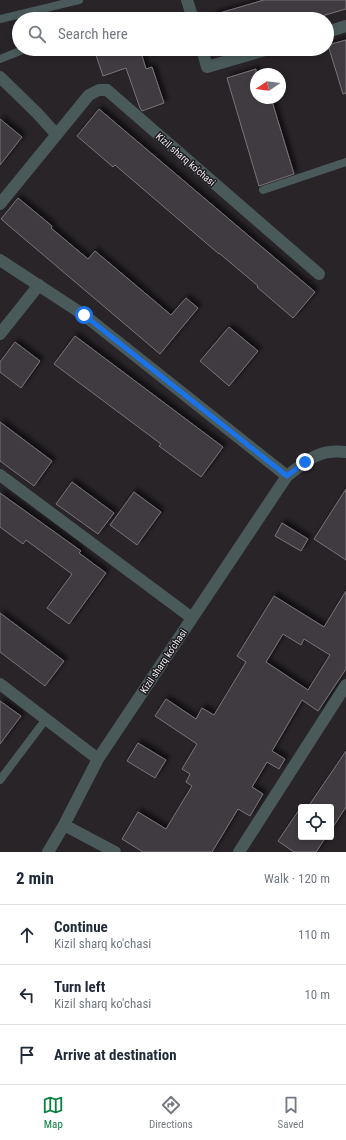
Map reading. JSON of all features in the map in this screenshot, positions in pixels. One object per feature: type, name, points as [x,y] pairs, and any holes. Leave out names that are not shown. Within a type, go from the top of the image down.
[{"type":"street","points":[[187,0],[191,12]]},
{"type":"street","points":[[334,30],[346,26]]},
{"type":"street","points":[[204,56],[207,67],[245,56]]},
{"type":"street","points":[[0,77],[56,134]]},
{"type":"street","name":"Kizil sharq ko'chasi","points":[[0,204],[89,95],[99,90],[107,90],[319,274]]},
{"type":"street","points":[[0,260],[84,315],[287,476]]},
{"type":"street","points":[[0,334],[39,285]]},
{"type":"street","name":"Kizil sharq ko'chasi","points":[[48,852],[98,760],[287,476],[305,462],[324,452],[346,452]]},
{"type":"street","points":[[0,475],[192,618]]},
{"type":"street","points":[[0,684],[98,760]]},
{"type":"street","points":[[239,852],[346,685]]},
{"type":"street","points":[[64,825],[115,852]]},
{"type":"lane","points":[[29,12],[78,0]]},
{"type":"lane","points":[[0,19],[12,16]]},
{"type":"lane","points":[[0,59],[12,54]]},
{"type":"lane","points":[[264,190],[346,162]]},
{"type":"lane","points":[[0,780],[46,719]]},
{"type":"building","points":[[264,0],[346,0],[346,9],[334,12],[223,12]]},
{"type":"building","points":[[346,40],[346,93],[343,94],[331,56],[334,56],[334,43]]},
{"type":"building","points":[[96,56],[142,56],[146,69],[152,67],[164,103],[142,111],[126,68],[103,76]]},
{"type":"building","points":[[250,71],[250,104],[273,104],[294,174],[259,186],[227,78]]},
{"type":"building","points":[[99,109],[315,292],[293,318],[257,287],[258,286],[115,165],[113,167],[77,136]]},
{"type":"building","points":[[0,119],[22,137],[0,165]]},
{"type":"building","points":[[18,198],[52,226],[51,228],[88,259],[95,251],[171,315],[186,298],[198,308],[160,354],[1,219]]},
{"type":"building","points":[[229,327],[258,351],[229,386],[200,361]]},
{"type":"building","points":[[75,336],[223,447],[201,477],[159,446],[161,444],[54,364]]},
{"type":"building","points":[[15,342],[40,361],[21,388],[0,372],[0,362]]},
{"type":"building","points":[[0,422],[52,461],[34,486],[0,461]]},
{"type":"building","points":[[72,482],[114,513],[98,534],[56,504]]},
{"type":"building","points":[[346,489],[346,560],[314,539]]},
{"type":"building","points":[[134,492],[161,512],[137,545],[110,525]]},
{"type":"building","points":[[0,493],[81,551],[79,553],[106,573],[69,624],[47,608],[72,574],[26,540],[23,544],[0,527]]},
{"type":"building","points":[[282,523],[308,539],[301,551],[275,536]]},
{"type":"building","points":[[346,591],[346,669],[318,711],[302,700],[272,751],[285,759],[279,769],[267,762],[252,787],[263,794],[250,816],[238,809],[212,852],[143,852],[122,839],[138,812],[166,829],[192,786],[186,782],[190,774],[182,769],[197,744],[155,716],[166,699],[196,719],[202,708],[214,715],[246,662],[237,656],[274,596],[324,627]],"holes":[[[283,634],[301,645],[304,639],[330,655],[308,690],[266,662]]]},
{"type":"building","points":[[0,613],[64,661],[45,686],[0,652]]},
{"type":"building","points":[[0,701],[21,716],[0,744]]},
{"type":"building","points":[[138,743],[166,760],[155,778],[127,761]]},
{"type":"building","points":[[346,751],[346,807],[334,825],[334,804],[310,804]]},
{"type":"building","points":[[298,811],[298,840],[324,840],[316,852],[294,852],[278,841]]},
{"type":"route","points":[[84,315],[287,476],[305,462]]}]
